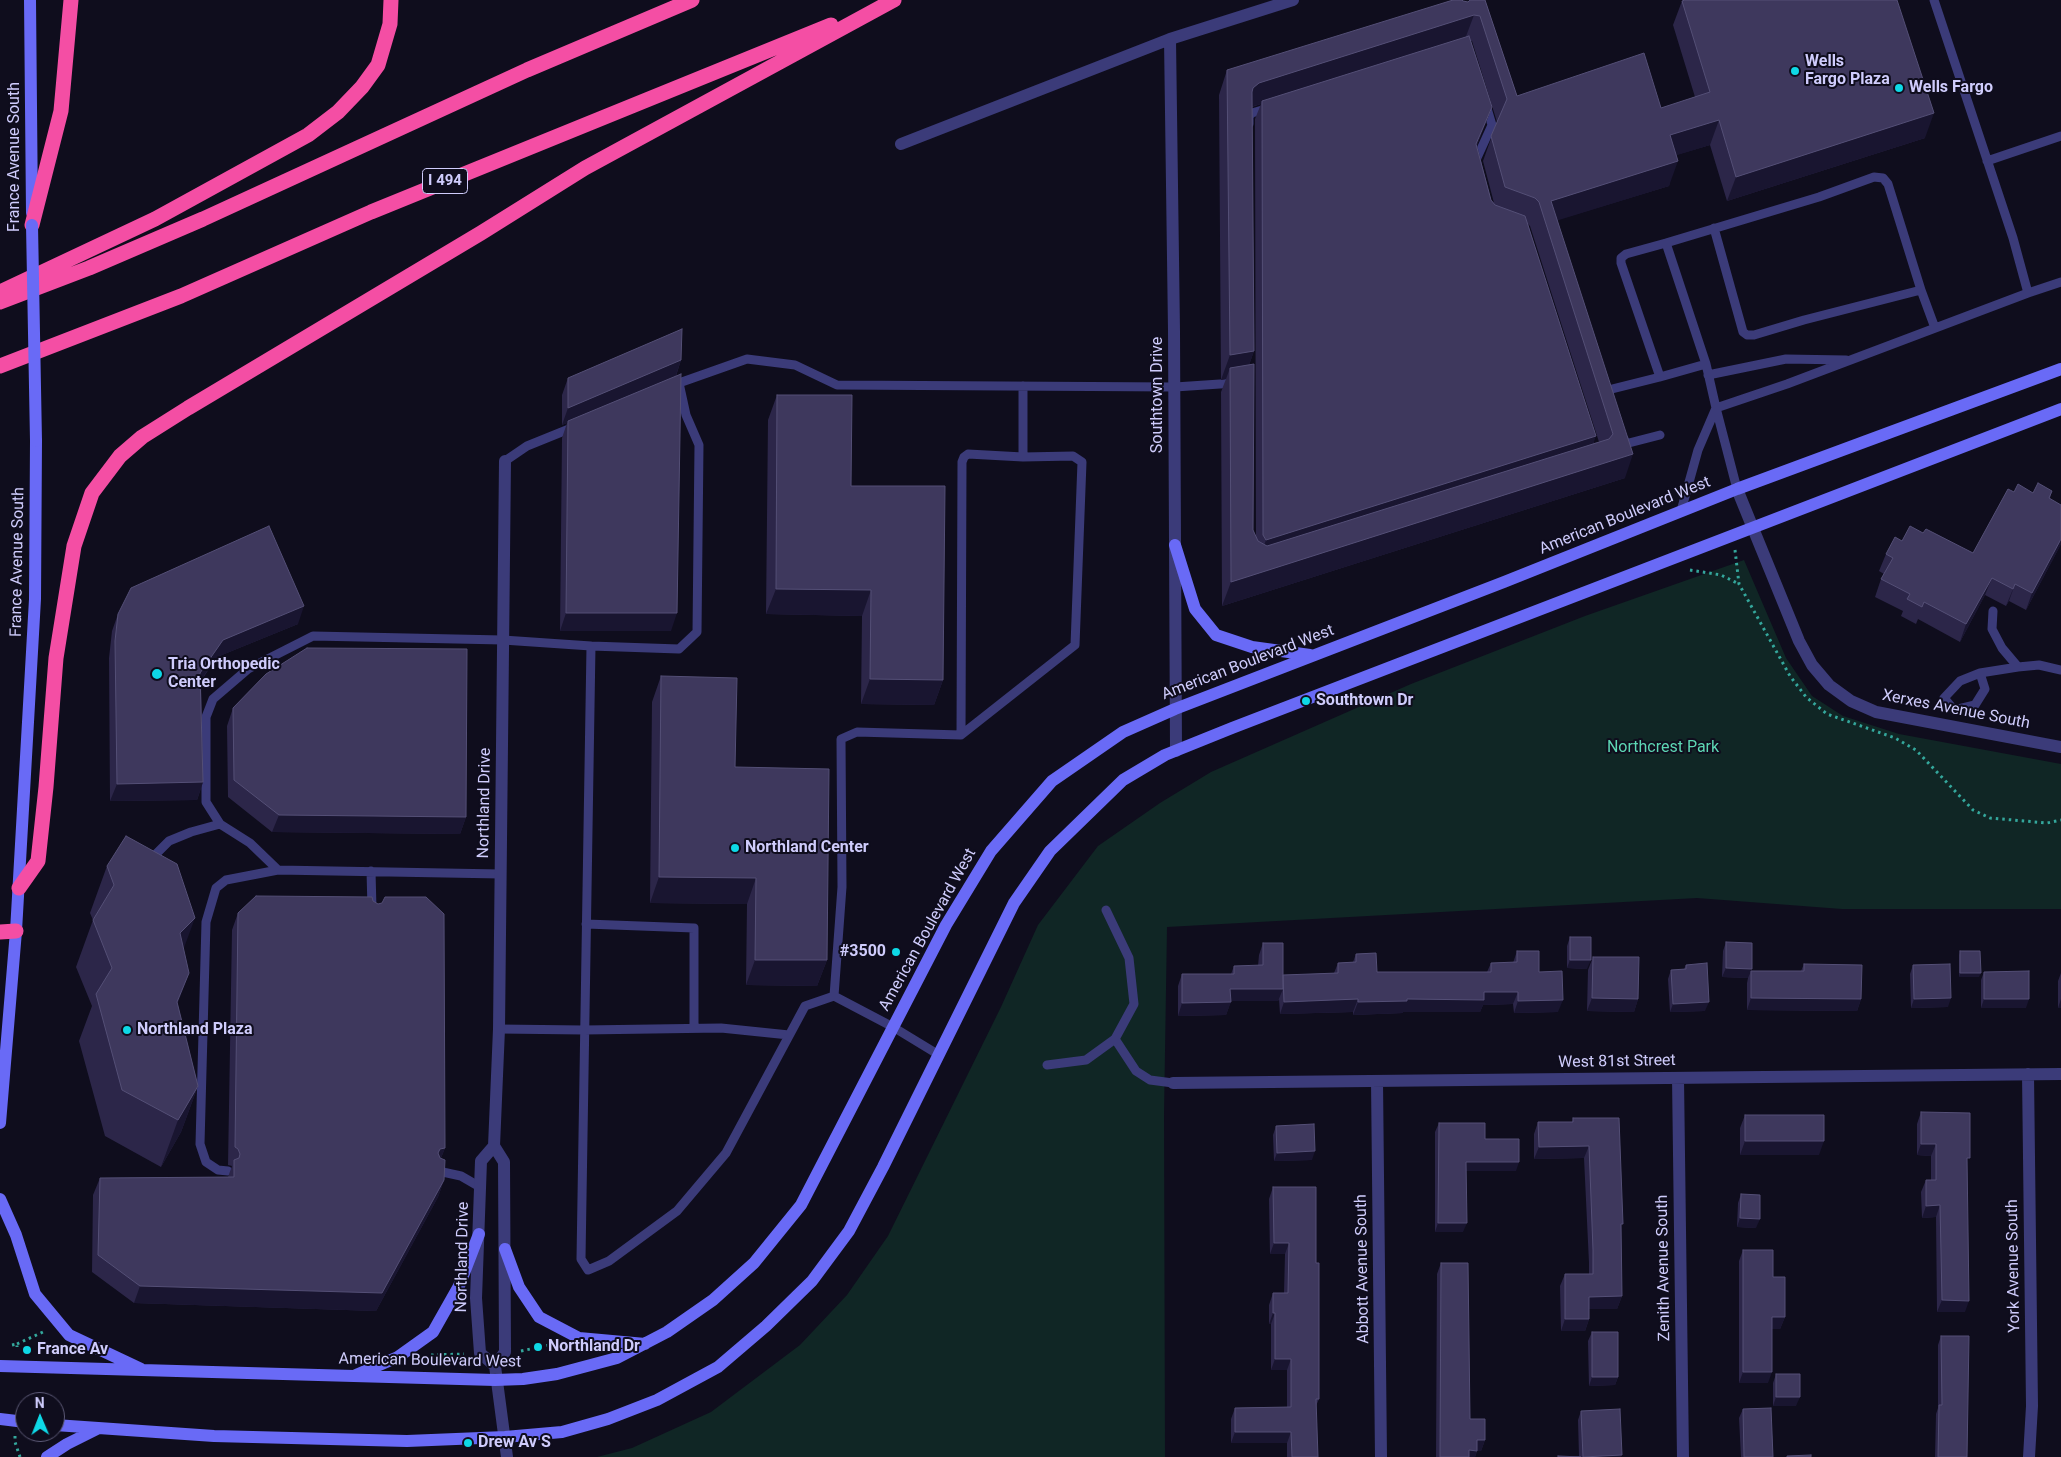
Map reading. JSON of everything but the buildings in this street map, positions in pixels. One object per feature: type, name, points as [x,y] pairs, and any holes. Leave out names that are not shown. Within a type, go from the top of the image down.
[{"type":"highway","points":[[32,225],[61,110],[72,0]]},
{"type":"highway","points":[[0,292],[154,219],[308,135],[338,112],[362,87],[378,64],[390,24],[391,0]]},
{"type":"highway","points":[[0,302],[88,268],[203,219],[527,70],[692,0]]},
{"type":"highway","points":[[18,888],[38,861],[56,658],[74,546],[92,492],[120,456],[142,437],[188,408],[481,233],[585,168],[893,0]]},
{"type":"highway","name":"I 494","points":[[0,366],[181,296],[371,212],[893,0]]},
{"type":"highway","points":[[0,932],[16,930]]},
{"type":"main road","name":"France Avenue South","points":[[0,1123],[16,930],[35,599],[36,441],[30,0]]},
{"type":"main road","name":"American Boulevard West","points":[[0,1366],[523,1380],[557,1374],[617,1358],[667,1332],[714,1300],[754,1263],[800,1205],[946,925],[991,851],[1052,781],[1123,732],[1174,709],[1737,488],[2061,369]]},
{"type":"main road","points":[[65,1426],[214,1436],[406,1441],[505,1437],[562,1432],[608,1419],[657,1400],[718,1367],[766,1326],[812,1282],[849,1231],[1014,903],[1050,851],[1123,780],[1176,751],[1241,724],[2061,409]]},
{"type":"main road","points":[[1175,545],[1195,609],[1216,635],[1252,648],[1312,656]]},
{"type":"main road","points":[[0,1199],[16,1235],[35,1294],[69,1334],[146,1371]]},
{"type":"main road","points":[[351,1376],[398,1357],[433,1332],[458,1286],[479,1234]]},
{"type":"main road","points":[[505,1249],[519,1287],[540,1317],[579,1338],[645,1344]]},
{"type":"main road","points":[[0,1419],[15,1421]]},
{"type":"main road","points":[[47,1457],[67,1444],[98,1429]]},
{"type":"street","points":[[901,144],[1170,39],[1293,0]]},
{"type":"street","name":"Southtown Drive","points":[[1170,39],[1175,387],[1174,709],[1176,751]]},
{"type":"street","name":"Northland Drive","points":[[505,461],[499,1029],[494,1146],[504,1162],[505,1352],[495,1366],[495,1380],[505,1437],[506,1457]]},
{"type":"street","name":"Xerxes Avenue South","points":[[1737,488],[1799,641],[1812,665],[1829,685],[1851,701],[1876,712],[2061,747]]},
{"type":"street","name":"York Avenue South","points":[[2028,1074],[2032,1406],[2029,1457]]},
{"type":"street","name":"West 81st Street","points":[[1174,1083],[2061,1074]]},
{"type":"street","name":"Zenith Avenue South","points":[[1678,1078],[1683,1457]]},
{"type":"street","name":"Abbott Avenue South","points":[[1376,1081],[1381,1457]]},
{"type":"street","name":"Northland Drive","points":[[494,1146],[481,1162],[476,1298],[480,1353],[495,1366]]},
{"type":"lane","points":[[1934,0],[1987,160],[2028,293]]},
{"type":"lane","points":[[1478,169],[1476,160],[1492,125],[1483,96]]},
{"type":"lane","points":[[1249,129],[1249,116],[1252,113],[1280,104]]},
{"type":"lane","points":[[1987,160],[2061,136]]},
{"type":"lane","points":[[1660,376],[1621,258],[1626,254],[1819,196],[1874,177],[1883,178],[1888,184],[1921,290],[1935,328]]},
{"type":"lane","points":[[1714,228],[1743,332],[1747,335],[1754,336],[1804,320],[1921,290]]},
{"type":"lane","points":[[1666,243],[1706,364],[1737,488]]},
{"type":"lane","points":[[1681,511],[1698,450],[1716,408],[2061,282]]},
{"type":"lane","points":[[666,389],[747,359],[795,364],[837,385],[1175,387],[1221,386],[1243,382]]},
{"type":"lane","points":[[1708,375],[1786,359],[1851,360]]},
{"type":"lane","points":[[1614,408],[1608,390],[1706,364]]},
{"type":"lane","points":[[278,870],[250,843],[220,824],[206,802],[206,716],[213,699],[248,669],[313,636],[503,640],[679,649],[697,632],[699,446],[686,415],[679,383]]},
{"type":"lane","points":[[1023,386],[1023,457]]},
{"type":"lane","points":[[505,461],[527,446],[579,425]]},
{"type":"lane","points":[[1620,426],[1625,444],[1660,435]]},
{"type":"lane","points":[[834,996],[842,887],[841,739],[857,732],[961,735],[1075,644],[1082,462],[1073,456],[1023,457],[968,454],[964,457],[962,462],[961,735]]},
{"type":"lane","points":[[1993,611],[1992,629],[2002,648],[2018,666]]},
{"type":"lane","points":[[591,646],[581,1259],[588,1270],[609,1261],[678,1210],[726,1153],[805,1006],[834,996],[939,1054]]},
{"type":"lane","points":[[1954,710],[1944,698],[1960,681],[1980,673],[2039,664],[2061,670]]},
{"type":"lane","points":[[1954,710],[1974,705],[1985,689],[1980,673]]},
{"type":"lane","points":[[1948,726],[1954,710]]},
{"type":"lane","points":[[147,868],[156,854],[169,841],[191,832],[220,824]]},
{"type":"lane","points":[[228,1171],[218,1170],[206,1162],[200,1144],[206,922],[216,888],[226,880],[278,870],[501,874]]},
{"type":"lane","points":[[371,872],[372,915]]},
{"type":"lane","points":[[1047,1065],[1086,1060],[1115,1039],[1134,1004],[1129,958],[1106,910]]},
{"type":"lane","points":[[586,924],[694,928],[694,1028]]},
{"type":"lane","points":[[499,1029],[721,1028],[790,1035]]},
{"type":"lane","points":[[1115,1039],[1136,1071],[1150,1080],[1174,1083]]},
{"type":"lane","points":[[438,1171],[461,1176],[480,1187]]},
{"type":"path","points":[[1688,570],[1721,575],[1739,584]]},
{"type":"path","points":[[12,1344],[17,1346],[46,1330]]},
{"type":"path","points":[[520,1351],[526,1352],[559,1343]]},
{"type":"path","points":[[431,1355],[462,1354],[462,1359]]},
{"type":"path","points":[[9,1442],[15,1442],[20,1457]]},
{"type":"green space","name":"Northcrest Park","points":[[1744,560],[1786,658],[1812,696],[1843,716],[1899,734],[2061,764],[2061,909],[1842,909],[1697,898],[1167,927],[1164,1114],[1165,1457],[597,1457],[632,1448],[711,1412],[800,1345],[847,1295],[888,1236],[1001,1007],[1038,925],[1098,846],[1160,803],[1211,772],[1411,684],[1585,616]]},
{"type":"place","name":"Wells Fargo Plaza","points":[[1795,71]]},
{"type":"place","name":"Wells Fargo","points":[[1899,88]]},
{"type":"place","name":"Tria Orthopedic Center","points":[[157,674]]},
{"type":"place","name":"Southtown Dr","points":[[1306,701]]},
{"type":"place","name":"Northland Center","points":[[735,848]]},
{"type":"place","name":"#3500","points":[[896,952]]},
{"type":"place","name":"Northland Plaza","points":[[127,1030]]},
{"type":"place","name":"Northland Dr","points":[[538,1347]]},
{"type":"place","name":"France Av","points":[[27,1350]]},
{"type":"place","name":"Drew Av S","points":[[468,1443]]}]
